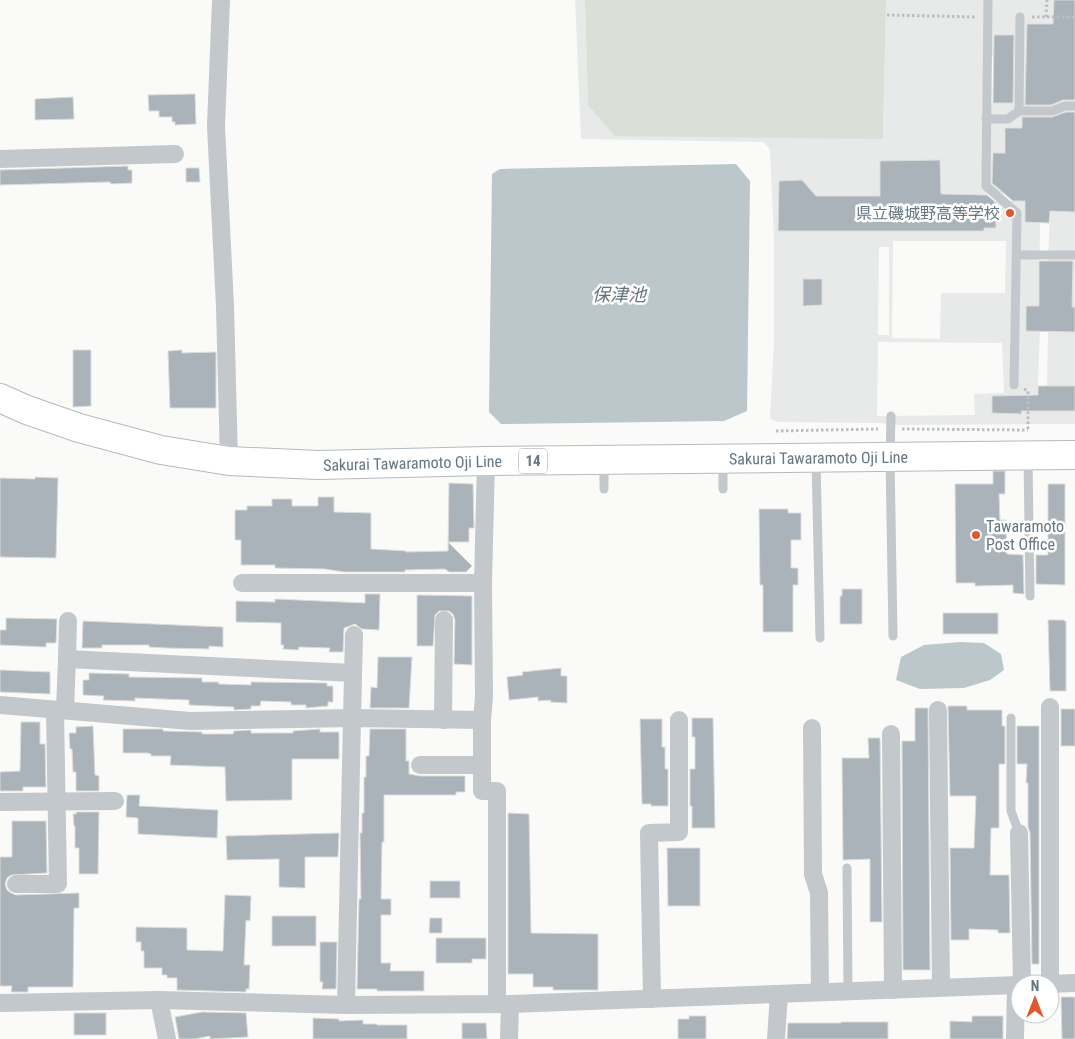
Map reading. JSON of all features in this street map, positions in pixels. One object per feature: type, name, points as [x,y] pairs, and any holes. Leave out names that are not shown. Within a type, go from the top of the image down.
[{"type":"main road","name":"Sakurai Tawaramoto Oji Line","points":[[0,398],[27,410],[79,428],[161,450],[229,461],[318,465],[486,461],[1075,455]]},
{"type":"street","points":[[221,0],[216,126],[225,306],[229,461]]},
{"type":"street","points":[[0,158],[175,154]]},
{"type":"street","points":[[0,412],[27,410]]},
{"type":"street","points":[[486,461],[483,583],[484,697],[482,720],[482,790],[497,791],[503,1004],[509,1039]]},
{"type":"street","points":[[242,583],[483,583]]},
{"type":"street","points":[[443,720],[444,620]]},
{"type":"street","points":[[16,884],[58,884],[56,801],[60,710],[67,659],[68,621]]},
{"type":"street","points":[[346,1006],[354,635]]},
{"type":"street","points":[[67,659],[353,673]]},
{"type":"street","points":[[0,705],[190,721],[352,718],[482,720]]},
{"type":"street","points":[[1050,707],[1050,974]]},
{"type":"street","points":[[938,710],[941,986]]},
{"type":"street","points":[[652,998],[649,833],[679,832],[679,720]]},
{"type":"street","points":[[812,728],[813,874],[819,893],[820,992]]},
{"type":"street","points":[[891,734],[892,990]]},
{"type":"street","points":[[420,765],[482,765]]},
{"type":"street","points":[[0,802],[115,801]]},
{"type":"street","points":[[1019,832],[1019,974]]},
{"type":"street","points":[[1060,984],[1075,983]]},
{"type":"street","points":[[0,1003],[159,1000],[346,1006],[503,1004],[892,990],[941,986],[1010,985]]},
{"type":"street","points":[[776,1039],[779,994]]},
{"type":"street","points":[[159,1000],[167,1039]]},
{"type":"street","points":[[1015,1039],[1016,1024]]},
{"type":"lane","points":[[988,0],[986,186],[1017,213],[1014,385]]},
{"type":"lane","points":[[1019,111],[1020,17]]},
{"type":"lane","points":[[986,119],[1008,119],[1019,111],[1052,111],[1065,106],[1075,106]]},
{"type":"lane","points":[[1017,254],[1075,254]]},
{"type":"lane","points":[[891,416],[893,636]]},
{"type":"lane","points":[[1028,456],[1030,596]]},
{"type":"lane","points":[[816,458],[820,638]]},
{"type":"lane","points":[[724,459],[724,489]]},
{"type":"lane","points":[[604,460],[604,489]]},
{"type":"lane","points":[[1011,718],[1010,811],[1019,832]]},
{"type":"lane","points":[[847,868],[848,991]]},
{"type":"path","points":[[1046,17],[1047,0]]},
{"type":"path","points":[[1014,385],[1028,391],[1028,456]]},
{"type":"shaded area","name":"県立磯城野高等学校","points":[[575,0],[585,0],[588,105],[883,138],[886,0],[1075,0],[1075,114],[1063,153],[992,153],[992,178],[1025,194],[941,194],[940,160],[880,161],[880,196],[814,196],[801,180],[779,181],[778,231],[996,227],[995,209],[983,208],[983,201],[1025,201],[1025,222],[1040,223],[1039,307],[1026,307],[1026,331],[1040,331],[1037,410],[1075,411],[1075,424],[897,425],[881,423],[777,422],[770,419],[774,341],[774,240],[770,150],[764,142],[581,139]],"holes":[[[993,35],[1012,35],[1012,52],[993,52]],[[991,56],[1005,56],[1005,103],[990,103]],[[893,241],[1006,241],[1005,293],[941,293],[940,339],[892,338]],[[879,247],[889,247],[889,335],[878,335]],[[803,279],[822,279],[821,305],[803,306]],[[878,342],[1002,343],[1004,393],[974,394],[975,415],[877,416]],[[1021,396],[1021,413],[993,413]]]},
{"type":"shaded area","points":[[585,0],[886,0],[883,139],[615,136],[588,105]]},
{"type":"shaded area","points":[[1050,211],[1075,212],[1075,307],[1049,307],[1049,295],[1073,295],[1073,261],[1048,261]]},
{"type":"shaded area","points":[[1048,331],[1075,331],[1075,386],[1047,386]]},
{"type":"water","name":"保津池","points":[[736,164],[750,181],[747,411],[724,421],[501,424],[489,412],[492,174],[500,169]]},
{"type":"water","points":[[960,642],[984,643],[1001,654],[1004,670],[990,680],[964,688],[920,689],[896,680],[901,657],[924,645]]},
{"type":"building","points":[[1054,0],[1075,0],[1075,100],[1063,100],[1051,105],[1025,105],[1027,24],[1053,24]]},
{"type":"building","points":[[994,35],[1014,35],[1013,103],[993,103]]},
{"type":"building","points":[[195,94],[196,124],[175,125],[175,122],[172,122],[172,117],[159,117],[159,111],[149,111],[148,95]]},
{"type":"building","points":[[73,97],[74,119],[35,120],[35,99]]},
{"type":"building","points":[[1066,112],[1075,112],[1075,212],[1050,211],[1049,223],[1025,222],[1025,201],[1013,201],[992,183],[993,153],[1005,153],[1005,128],[1022,128],[1022,117],[1052,117]]},
{"type":"building","points":[[940,160],[941,194],[987,195],[995,202],[996,228],[984,228],[984,231],[778,231],[779,181],[802,180],[816,196],[880,196],[880,161]]},
{"type":"building","points":[[128,166],[128,170],[132,170],[132,183],[0,185],[0,170]]},
{"type":"building","points":[[186,168],[199,168],[200,182],[186,182]]},
{"type":"building","points":[[1039,261],[1073,261],[1072,307],[1075,307],[1075,332],[1026,331],[1026,306],[1039,306]]},
{"type":"building","points":[[803,279],[822,279],[822,305],[803,306]]},
{"type":"building","points":[[73,350],[91,350],[91,406],[73,407]]},
{"type":"building","points":[[182,350],[182,353],[216,352],[216,408],[170,408],[168,351]]},
{"type":"building","points":[[1038,386],[1075,386],[1075,411],[1021,411],[1022,414],[992,413],[992,396],[1038,395]]},
{"type":"building","points":[[993,471],[1005,471],[1005,494],[999,494],[1000,520],[1006,520],[1007,554],[1023,555],[1024,594],[1013,593],[1013,585],[975,586],[975,583],[956,583],[955,484],[993,484]]},
{"type":"building","points":[[35,477],[58,478],[56,558],[0,557],[0,478],[35,479]]},
{"type":"building","points":[[449,483],[473,484],[474,528],[469,528],[469,542],[448,542]]},
{"type":"building","points":[[1048,484],[1065,484],[1065,585],[1036,584],[1036,555],[1048,555]]},
{"type":"building","points":[[318,497],[334,497],[334,512],[371,513],[371,549],[406,552],[448,551],[448,542],[472,566],[466,572],[449,572],[445,569],[405,570],[405,572],[344,572],[325,569],[275,568],[275,565],[241,565],[241,540],[235,540],[235,510],[247,510],[247,506],[272,506],[272,499],[292,499],[292,506],[318,506]]},
{"type":"building","points":[[759,509],[788,509],[788,513],[801,513],[801,540],[791,540],[791,568],[798,568],[798,585],[793,585],[793,632],[763,632],[763,585],[760,585]]},
{"type":"building","points":[[842,589],[862,589],[862,624],[840,624],[840,596],[842,596]]},
{"type":"building","points":[[365,594],[380,594],[379,630],[362,629],[355,624],[344,628],[343,652],[329,652],[330,648],[299,647],[298,650],[283,649],[284,645],[281,645],[281,623],[236,622],[236,601],[275,602],[275,599],[365,603]]},
{"type":"building","points":[[417,595],[472,596],[472,665],[454,664],[455,620],[453,614],[449,611],[439,611],[435,615],[433,646],[417,646]]},
{"type":"building","points":[[943,613],[998,613],[998,634],[943,634]]},
{"type":"building","points":[[6,618],[57,619],[56,643],[46,643],[46,647],[0,645],[0,630],[6,630]]},
{"type":"building","points":[[1048,620],[1066,621],[1066,691],[1050,691]]},
{"type":"building","points":[[83,621],[223,627],[223,647],[209,646],[209,649],[149,647],[149,645],[102,645],[102,648],[82,648]]},
{"type":"building","points":[[378,657],[412,657],[409,708],[370,708],[371,687],[377,688]]},
{"type":"building","points":[[561,668],[561,676],[567,676],[567,703],[550,702],[551,700],[538,701],[538,697],[509,700],[507,677],[523,675],[522,672]]},
{"type":"building","points":[[0,670],[50,672],[50,694],[0,692]]},
{"type":"building","points":[[89,673],[129,674],[129,677],[202,678],[202,682],[219,682],[218,684],[251,685],[251,682],[327,683],[327,686],[333,686],[333,702],[328,702],[328,706],[306,708],[306,705],[291,705],[291,702],[261,701],[260,706],[251,706],[251,709],[234,710],[234,707],[189,705],[189,700],[135,698],[135,701],[103,700],[104,696],[83,695],[83,680],[89,680]]},
{"type":"building","points":[[948,706],[967,706],[967,710],[1002,710],[1002,726],[1005,726],[1005,764],[999,764],[999,828],[991,828],[990,875],[1009,875],[1010,933],[998,933],[998,930],[969,929],[969,940],[951,940],[950,848],[974,848],[976,796],[950,796]]},
{"type":"building","points":[[915,708],[928,708],[930,970],[903,970],[902,741],[915,741]]},
{"type":"building","points":[[1061,709],[1075,709],[1075,746],[1061,746]]},
{"type":"building","points":[[692,718],[713,718],[715,828],[692,828],[690,769],[695,769],[695,737],[692,737]]},
{"type":"building","points":[[640,719],[662,719],[662,747],[665,747],[665,769],[668,769],[668,806],[642,804]]},
{"type":"building","points":[[21,722],[40,722],[40,744],[45,744],[46,787],[23,787],[23,791],[0,791],[0,772],[20,771]]},
{"type":"building","points":[[93,726],[95,775],[99,776],[99,791],[76,791],[76,772],[73,772],[69,733],[76,733],[76,727]]},
{"type":"building","points":[[1017,726],[1039,726],[1039,964],[1032,964],[1027,764],[1017,764]]},
{"type":"building","points":[[123,729],[163,729],[163,731],[202,732],[202,734],[233,734],[234,731],[251,730],[251,733],[293,733],[293,731],[320,729],[320,732],[339,732],[339,759],[292,759],[292,800],[226,801],[225,767],[170,765],[171,756],[151,756],[148,753],[123,753]]},
{"type":"building","points":[[370,729],[406,729],[406,761],[409,761],[409,774],[420,776],[465,776],[465,792],[456,792],[456,795],[384,795],[381,899],[391,899],[391,915],[381,915],[381,963],[391,963],[390,971],[424,971],[424,991],[357,989],[359,899],[361,899],[360,833],[362,833],[362,813],[364,813],[364,777],[366,777],[366,756],[369,756]]},
{"type":"building","points":[[868,738],[880,738],[882,922],[870,922],[870,859],[843,860],[842,758],[869,758]]},
{"type":"building","points":[[127,795],[140,795],[139,806],[218,810],[217,838],[138,834],[138,818],[126,817]]},
{"type":"building","points":[[76,812],[99,812],[98,874],[79,874],[79,848],[75,848],[73,814],[76,814]]},
{"type":"building","points":[[508,813],[529,814],[531,933],[598,934],[598,990],[553,990],[553,987],[533,987],[533,974],[508,974]]},
{"type":"building","points":[[12,821],[46,821],[47,873],[11,875],[7,878],[5,884],[7,890],[16,895],[79,893],[79,908],[74,908],[73,987],[28,987],[28,992],[11,992],[12,986],[0,986],[0,857],[12,857]]},
{"type":"building","points":[[339,833],[338,857],[305,857],[305,888],[279,887],[279,859],[227,860],[226,836]]},
{"type":"building","points":[[667,848],[700,848],[700,906],[668,906]]},
{"type":"building","points":[[430,881],[460,881],[460,898],[430,898]]},
{"type":"building","points":[[225,895],[251,896],[250,921],[246,920],[244,965],[250,965],[249,989],[246,989],[246,992],[177,990],[177,978],[167,978],[167,975],[162,975],[162,968],[144,968],[144,951],[141,951],[141,942],[136,942],[136,927],[187,928],[187,950],[223,951]]},
{"type":"building","points":[[272,916],[316,916],[316,946],[272,946]]},
{"type":"building","points":[[430,918],[442,918],[442,933],[429,933]]},
{"type":"building","points":[[436,938],[486,938],[486,959],[472,959],[472,963],[436,963]]},
{"type":"building","points":[[320,942],[337,942],[336,989],[322,989],[323,982],[320,982]]},
{"type":"building","points":[[1061,997],[1075,997],[1075,1039],[1062,1039]]},
{"type":"building","points":[[202,1012],[246,1013],[248,1037],[210,1039],[210,1036],[195,1039],[179,1039],[175,1017]]},
{"type":"building","points":[[74,1013],[106,1013],[106,1035],[74,1035]]},
{"type":"building","points":[[689,1016],[706,1016],[706,1039],[678,1039],[678,1019],[689,1019]]},
{"type":"building","points":[[972,1016],[1003,1016],[1003,1039],[950,1039],[950,1021],[972,1022]]},
{"type":"building","points":[[313,1018],[339,1019],[339,1021],[363,1020],[363,1024],[407,1025],[407,1039],[313,1039]]},
{"type":"building","points":[[888,1022],[888,1039],[787,1039],[788,1023]]},
{"type":"building","points":[[462,1023],[486,1023],[487,1039],[462,1039]]},
{"type":"place","name":"県立磯城野高等学校","points":[[1010,213]]},
{"type":"place","name":"Tawaramoto Post Office","points":[[976,535]]}]
